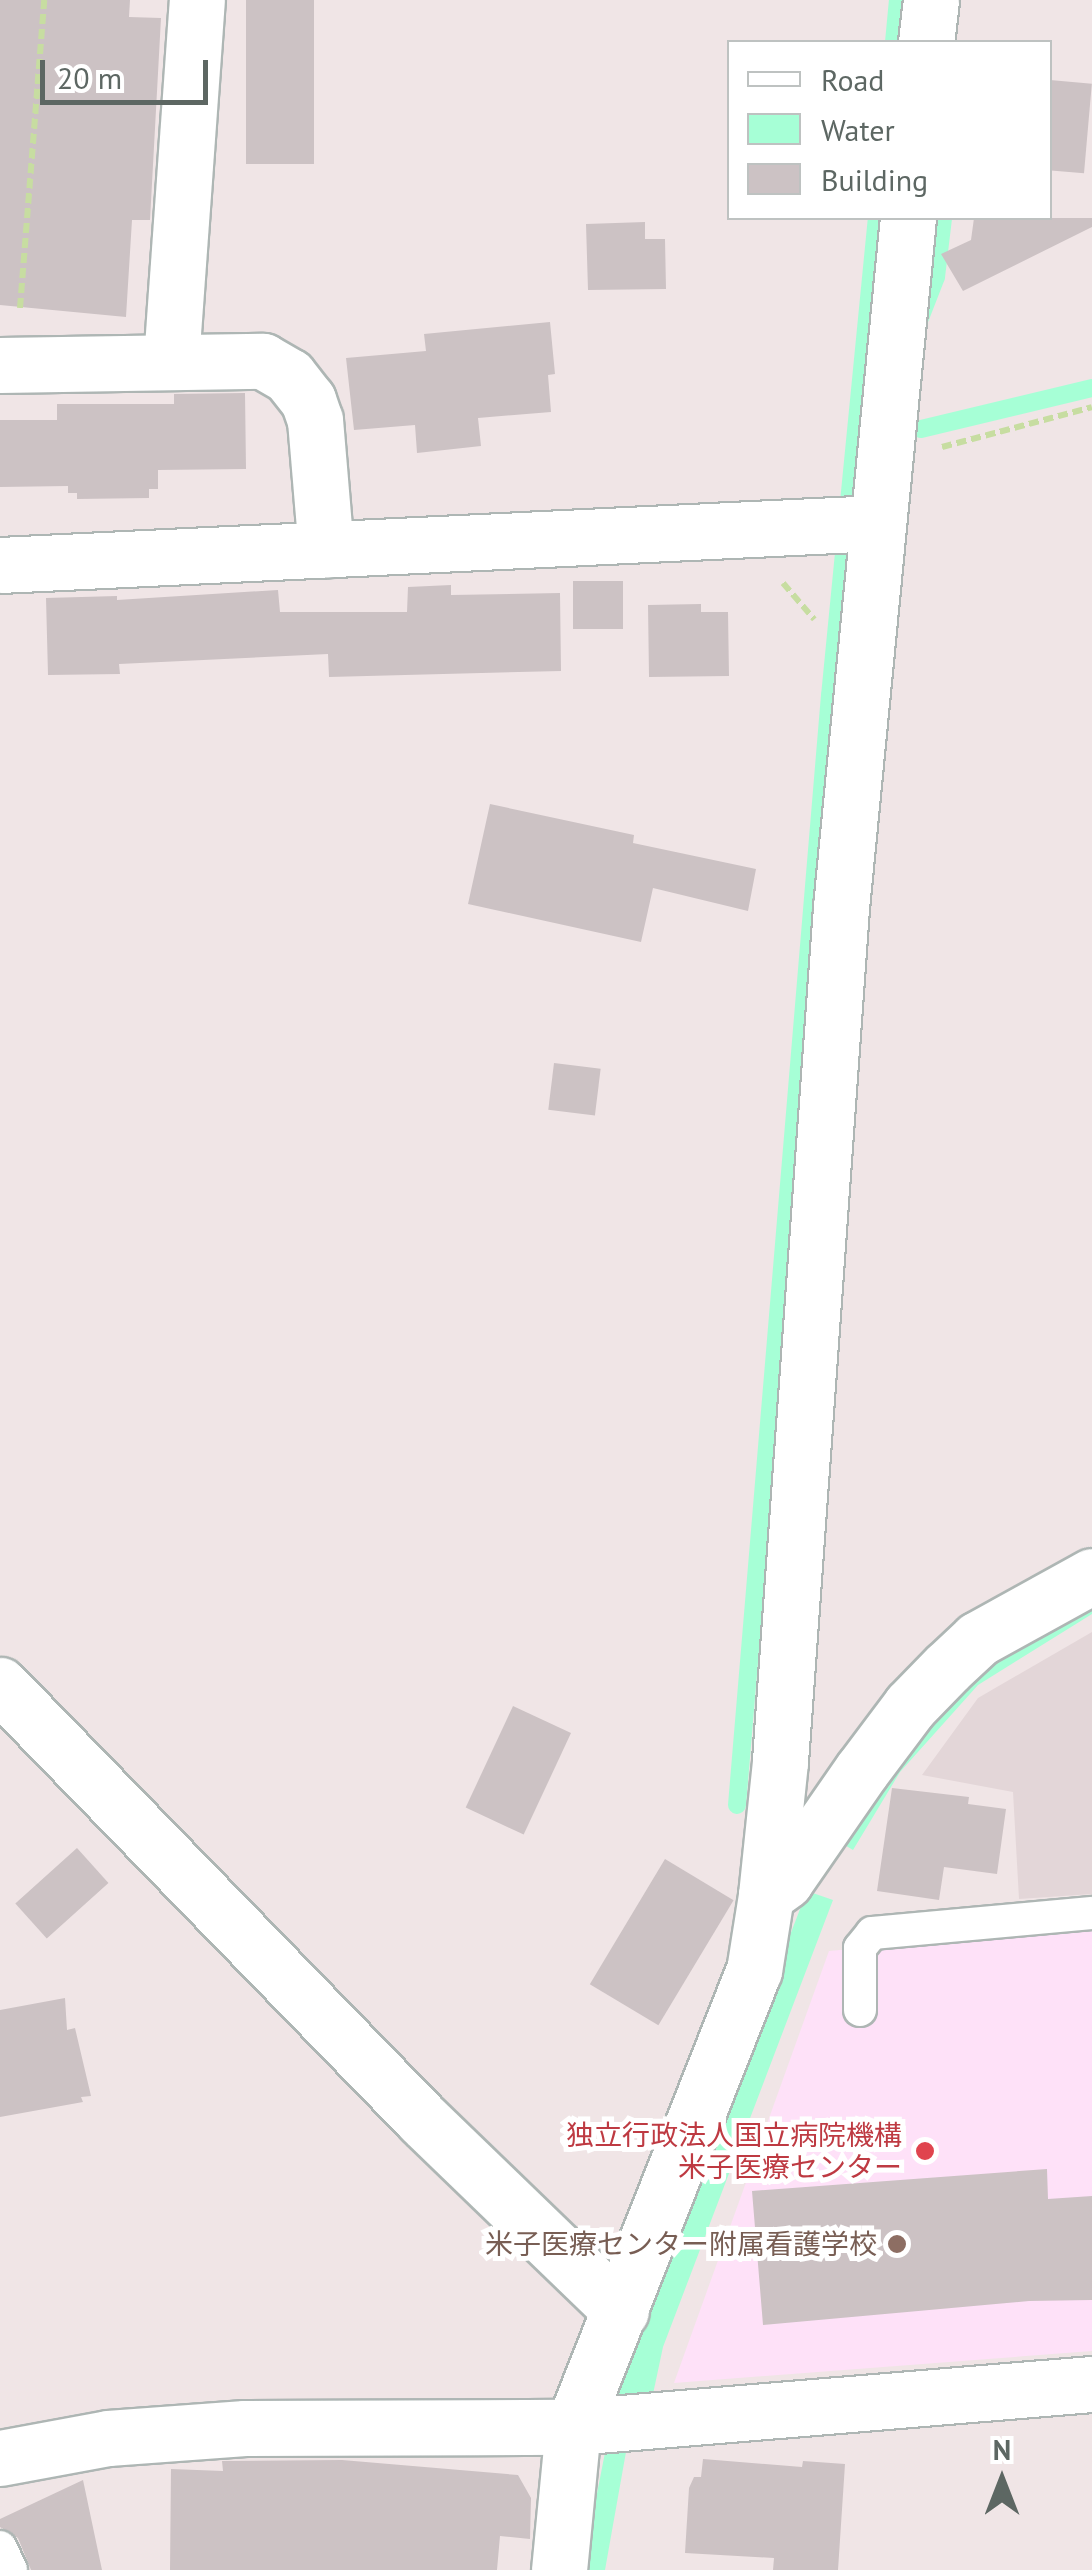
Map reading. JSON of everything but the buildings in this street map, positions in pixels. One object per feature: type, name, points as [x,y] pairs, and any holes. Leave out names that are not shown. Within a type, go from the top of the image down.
[{"type":"street","points":[[171,361],[198,0]]},
{"type":"street","points":[[926,40],[930,0]]},
{"type":"street","points":[[559,2570],[573,2427],[754,1971],[766,1895],[841,907],[908,220]]},
{"type":"street","points":[[8,365],[263,361],[289,376],[308,400],[315,420],[326,550]]},
{"type":"street","points":[[0,565],[877,523]]},
{"type":"street","points":[[766,1895],[785,1881],[900,1719],[947,1668],[978,1640],[1092,1576]]},
{"type":"street","points":[[0,1685],[423,2120],[621,2311]]},
{"type":"street","points":[[0,2458],[108,2438],[245,2428],[573,2427],[1092,2384]]},
{"type":"lane","points":[[860,2010],[860,1948],[872,1933],[1092,1912]]},
{"type":"lane","points":[[0,2548],[10,2570]]},
{"type":"path","points":[[8,365],[44,0]]},
{"type":"path","points":[[883,462],[1092,407]]},
{"type":"path","points":[[772,574],[817,623]]},
{"type":"path","points":[[798,588],[798,600]]},
{"type":"shaded area","points":[[1092,1632],[1092,1894],[1019,1899],[1013,1792],[922,1775],[978,1698]]},
{"type":"shaded area","name":"独立行政法人国立病院機構 米子医療センター","points":[[1092,1927],[1092,2351],[674,2383],[829,1951]]},
{"type":"water","points":[[1092,1585],[1092,1614],[978,1685],[900,1772],[853,1850],[833,1838],[932,1701]]},
{"type":"water","points":[[807,1891],[833,1900],[663,2347],[653,2394],[626,2452],[605,2570],[582,2570],[620,2376]]},
{"type":"waterway","points":[[894,40],[898,0]]},
{"type":"waterway","points":[[737,1805],[830,696],[877,220]]},
{"type":"waterway","points":[[920,318],[936,277],[943,220]]},
{"type":"waterway","points":[[921,429],[1092,388]]},
{"type":"place","name":"独立行政法人国立病院機構 米子医療センター","points":[[925,2151]]},
{"type":"place","name":"米子医療センター附属看護学校","points":[[897,2244]]}]
